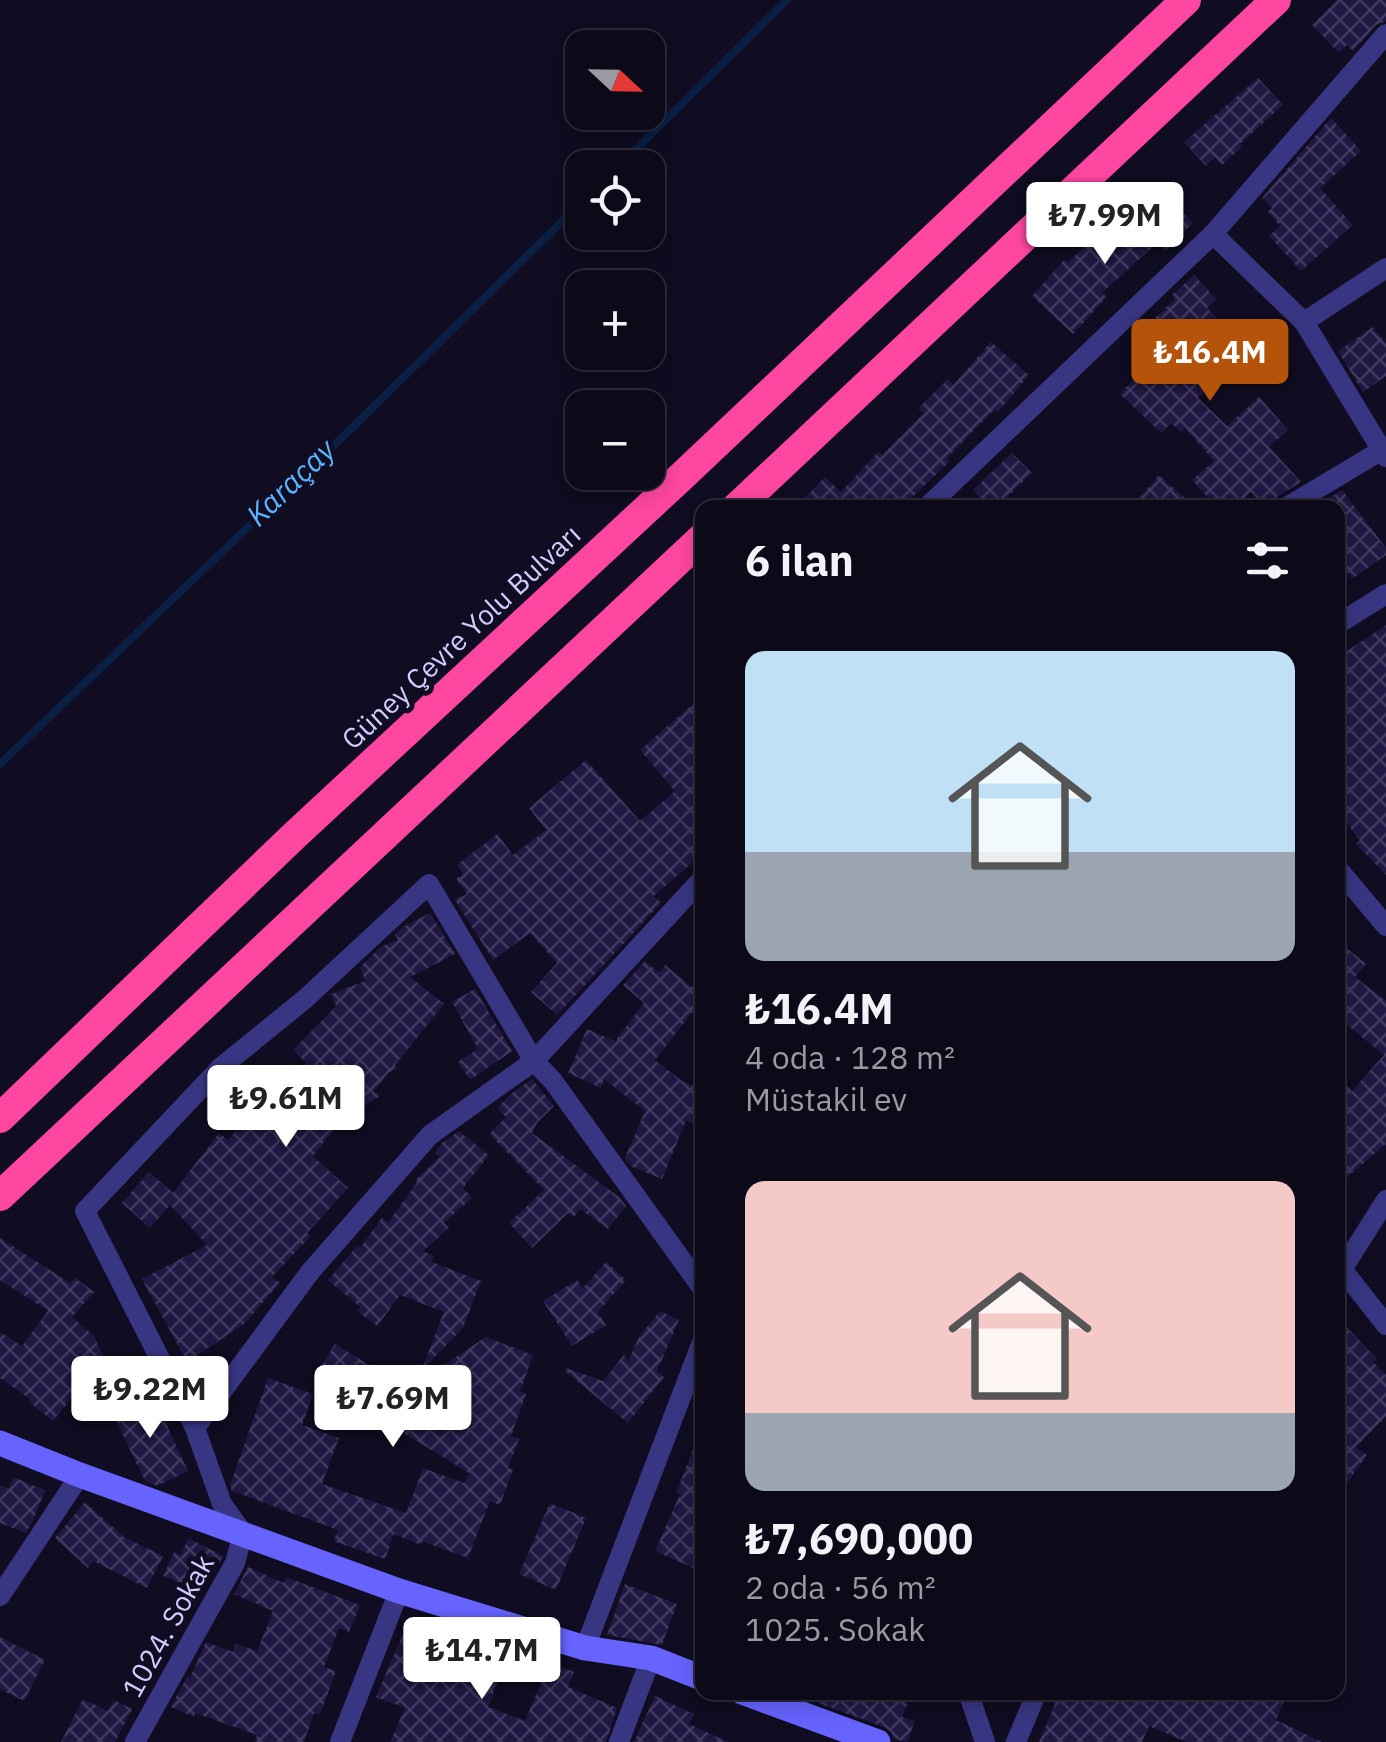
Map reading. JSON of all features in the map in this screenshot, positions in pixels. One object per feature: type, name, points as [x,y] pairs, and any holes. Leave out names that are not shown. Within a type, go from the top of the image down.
[{"type":"highway","name":"Güney Çevre Yolu Bulvarı","points":[[0,1118],[295,835],[1186,0]]},
{"type":"highway","points":[[745,500],[1276,0]]},
{"type":"highway","points":[[0,1196],[695,545]]},
{"type":"street","points":[[934,500],[1213,234],[1386,34]]},
{"type":"street","points":[[1213,234],[1304,322],[1384,453],[1299,500]]},
{"type":"street","points":[[1304,322],[1386,268]]},
{"type":"street","points":[[1345,620],[1386,594]]},
{"type":"street","points":[[1345,877],[1386,926]]},
{"type":"street","points":[[243,1534],[222,1504],[195,1428],[85,1211],[220,1068],[305,999],[429,884],[534,1061],[553,1081],[695,1278]]},
{"type":"street","points":[[195,1428],[310,1272],[430,1135],[534,1061],[695,887]]},
{"type":"street","points":[[1345,1261],[1386,1200]]},
{"type":"street","points":[[1345,1277],[1386,1326]]},
{"type":"street","points":[[585,1648],[695,1360]]},
{"type":"street","points":[[0,1442],[399,1591],[585,1648],[651,1658],[695,1675]]},
{"type":"street","points":[[0,1596],[80,1475]]},
{"type":"street","name":"1024. Sokak","points":[[135,1742],[236,1564],[243,1534]]},
{"type":"street","points":[[340,1742],[399,1591]]},
{"type":"street","points":[[620,1742],[651,1658]]},
{"type":"street","points":[[763,1700],[878,1742]]},
{"type":"street","points":[[971,1700],[984,1742]]},
{"type":"street","points":[[1016,1742],[1033,1700]]},
{"type":"street","points":[[806,1716],[815,1742]]},
{"type":"building","points":[[1337,0],[1386,0],[1386,21],[1376,25],[1353,51],[1347,45],[1339,53],[1312,25]]},
{"type":"building","points":[[1258,78],[1283,105],[1222,165],[1215,157],[1206,166],[1184,142]]},
{"type":"building","points":[[1331,118],[1361,151],[1320,188],[1353,225],[1301,271],[1269,236],[1280,226],[1268,212],[1272,208],[1262,198]]},
{"type":"building","points":[[1170,200],[1193,223],[1165,251],[1157,243],[1102,293],[1107,297],[1073,334],[1032,296],[1065,259],[1068,262],[1111,223],[1128,242]]},
{"type":"building","points":[[1194,275],[1216,299],[1207,308],[1247,351],[1198,398],[1227,426],[1259,397],[1288,430],[1269,447],[1301,482],[1275,500],[1258,500],[1251,492],[1242,500],[1210,500],[1192,480],[1214,461],[1185,428],[1181,432],[1171,423],[1161,433],[1120,394],[1172,339],[1154,319],[1175,299],[1172,295]]},
{"type":"building","points":[[1373,327],[1386,344],[1386,376],[1363,392],[1338,351]]},
{"type":"building","points":[[991,342],[1029,375],[998,412],[995,409],[909,500],[803,500],[825,477],[841,492],[878,452],[882,455],[923,414],[918,408],[948,379],[953,385]]},
{"type":"building","points":[[1012,453],[1032,473],[1004,500],[982,500],[973,490]]},
{"type":"building","points":[[1159,475],[1187,500],[1137,500]]},
{"type":"building","points":[[1342,490],[1386,548],[1386,555],[1352,579],[1345,568],[1345,500],[1326,500]]},
{"type":"building","points":[[1386,625],[1386,875],[1356,844],[1360,840],[1345,821],[1345,652]]},
{"type":"building","points":[[695,702],[695,860],[654,896],[661,903],[557,1015],[531,992],[557,963],[530,933],[493,960],[455,900],[467,894],[456,879],[463,873],[457,865],[497,834],[513,855],[546,830],[529,808],[586,760],[640,821],[675,791],[640,750]]},
{"type":"building","points":[[430,913],[455,954],[410,977],[444,1004],[395,1065],[397,1069],[389,1072],[374,1091],[380,1096],[342,1119],[313,1156],[348,1188],[307,1233],[311,1236],[272,1277],[280,1283],[244,1324],[187,1362],[142,1279],[207,1245],[170,1205],[150,1228],[122,1203],[149,1172],[173,1193],[219,1133],[228,1140],[253,1109],[242,1100],[257,1080],[279,1097],[306,1063],[293,1050],[336,1006],[331,994],[365,981],[360,967],[382,946],[398,940],[395,934],[403,927]]},
{"type":"building","points":[[1345,947],[1366,964],[1355,977],[1386,1001],[1386,1144],[1345,1179],[1345,1084],[1352,1091],[1384,1055],[1345,1024]]},
{"type":"building","points":[[645,961],[659,973],[665,965],[695,989],[695,1009],[655,1060],[695,1087],[695,1119],[693,1124],[686,1121],[662,1179],[632,1167],[625,1158],[645,1111],[604,1079],[601,1088],[568,1073],[587,1029],[615,1041],[644,1003],[623,985]]},
{"type":"building","points":[[475,989],[512,1051],[470,1080],[458,1062],[478,1049],[452,1002]]},
{"type":"building","points":[[532,1079],[554,1106],[532,1133],[626,1206],[608,1229],[580,1209],[574,1217],[568,1213],[532,1248],[509,1223],[544,1190],[489,1134],[506,1117],[497,1108]]},
{"type":"building","points":[[459,1131],[489,1155],[463,1188],[472,1198],[444,1223],[449,1228],[423,1251],[434,1256],[432,1262],[481,1281],[463,1328],[421,1371],[444,1312],[400,1295],[377,1326],[328,1280],[357,1246],[360,1248],[382,1218],[388,1222],[417,1183],[415,1180],[440,1157],[435,1153],[442,1143]]},
{"type":"building","points":[[0,1238],[70,1283],[75,1278],[94,1292],[72,1317],[94,1336],[104,1358],[53,1421],[0,1378],[0,1332],[22,1346],[48,1311],[0,1280]]},
{"type":"building","points":[[606,1262],[626,1280],[598,1312],[606,1325],[572,1346],[543,1301],[577,1280],[583,1288]]},
{"type":"building","points":[[660,1311],[679,1320],[657,1371],[664,1377],[628,1423],[565,1371],[566,1368],[603,1381],[624,1355],[628,1361],[639,1337]]},
{"type":"building","points":[[1345,1325],[1377,1359],[1373,1362],[1386,1375],[1386,1416],[1356,1447],[1367,1455],[1345,1486]]},
{"type":"building","points":[[486,1337],[533,1355],[520,1392],[526,1394],[511,1436],[519,1439],[508,1468],[513,1470],[500,1505],[490,1501],[468,1558],[394,1534],[385,1559],[333,1541],[338,1530],[232,1491],[230,1485],[268,1378],[313,1394],[302,1425],[339,1438],[322,1484],[406,1513],[423,1468],[464,1483],[469,1473],[314,1378],[335,1344],[452,1416],[467,1393],[436,1370]]},
{"type":"building","points":[[152,1393],[188,1471],[157,1486],[145,1481],[112,1412]]},
{"type":"building","points":[[695,1444],[695,1569],[655,1551],[680,1494],[676,1493]]},
{"type":"building","points":[[13,1477],[45,1490],[25,1533],[0,1523],[0,1485],[9,1489]]},
{"type":"building","points":[[85,1502],[124,1537],[163,1556],[147,1588],[93,1561],[88,1568],[55,1538]]},
{"type":"building","points":[[550,1503],[586,1518],[556,1590],[519,1574]]},
{"type":"building","points":[[188,1538],[223,1556],[202,1593],[163,1576],[174,1552],[181,1555]]},
{"type":"building","points":[[248,1567],[284,1583],[286,1577],[360,1605],[349,1632],[339,1628],[324,1667],[336,1671],[320,1715],[314,1713],[304,1742],[255,1742],[257,1735],[171,1707],[206,1642],[233,1652],[236,1644],[257,1651],[273,1611],[234,1594]]},
{"type":"building","points":[[625,1584],[677,1604],[662,1645],[607,1635]]},
{"type":"building","points":[[406,1627],[439,1641],[436,1649],[501,1673],[488,1707],[525,1721],[550,1662],[574,1672],[568,1687],[617,1708],[606,1742],[390,1742],[405,1708],[376,1697]]},
{"type":"building","points":[[0,1637],[45,1660],[24,1701],[0,1689]]},
{"type":"building","points":[[655,1696],[694,1714],[689,1724],[728,1742],[634,1742]]},
{"type":"building","points":[[83,1699],[108,1711],[114,1700],[132,1709],[115,1742],[61,1742]]},
{"type":"building","points":[[900,1700],[908,1703],[902,1717],[915,1721],[907,1742],[894,1739],[884,1727],[818,1703]]},
{"type":"building","points":[[1057,1700],[1285,1700],[1276,1720],[1322,1742],[1187,1742],[1149,1726],[1142,1742],[1039,1742]]},
{"type":"waterway","name":"Karaçay","points":[[635,150],[787,0]]},
{"type":"waterway","name":"Karaçay","points":[[0,764],[565,219]]}]
